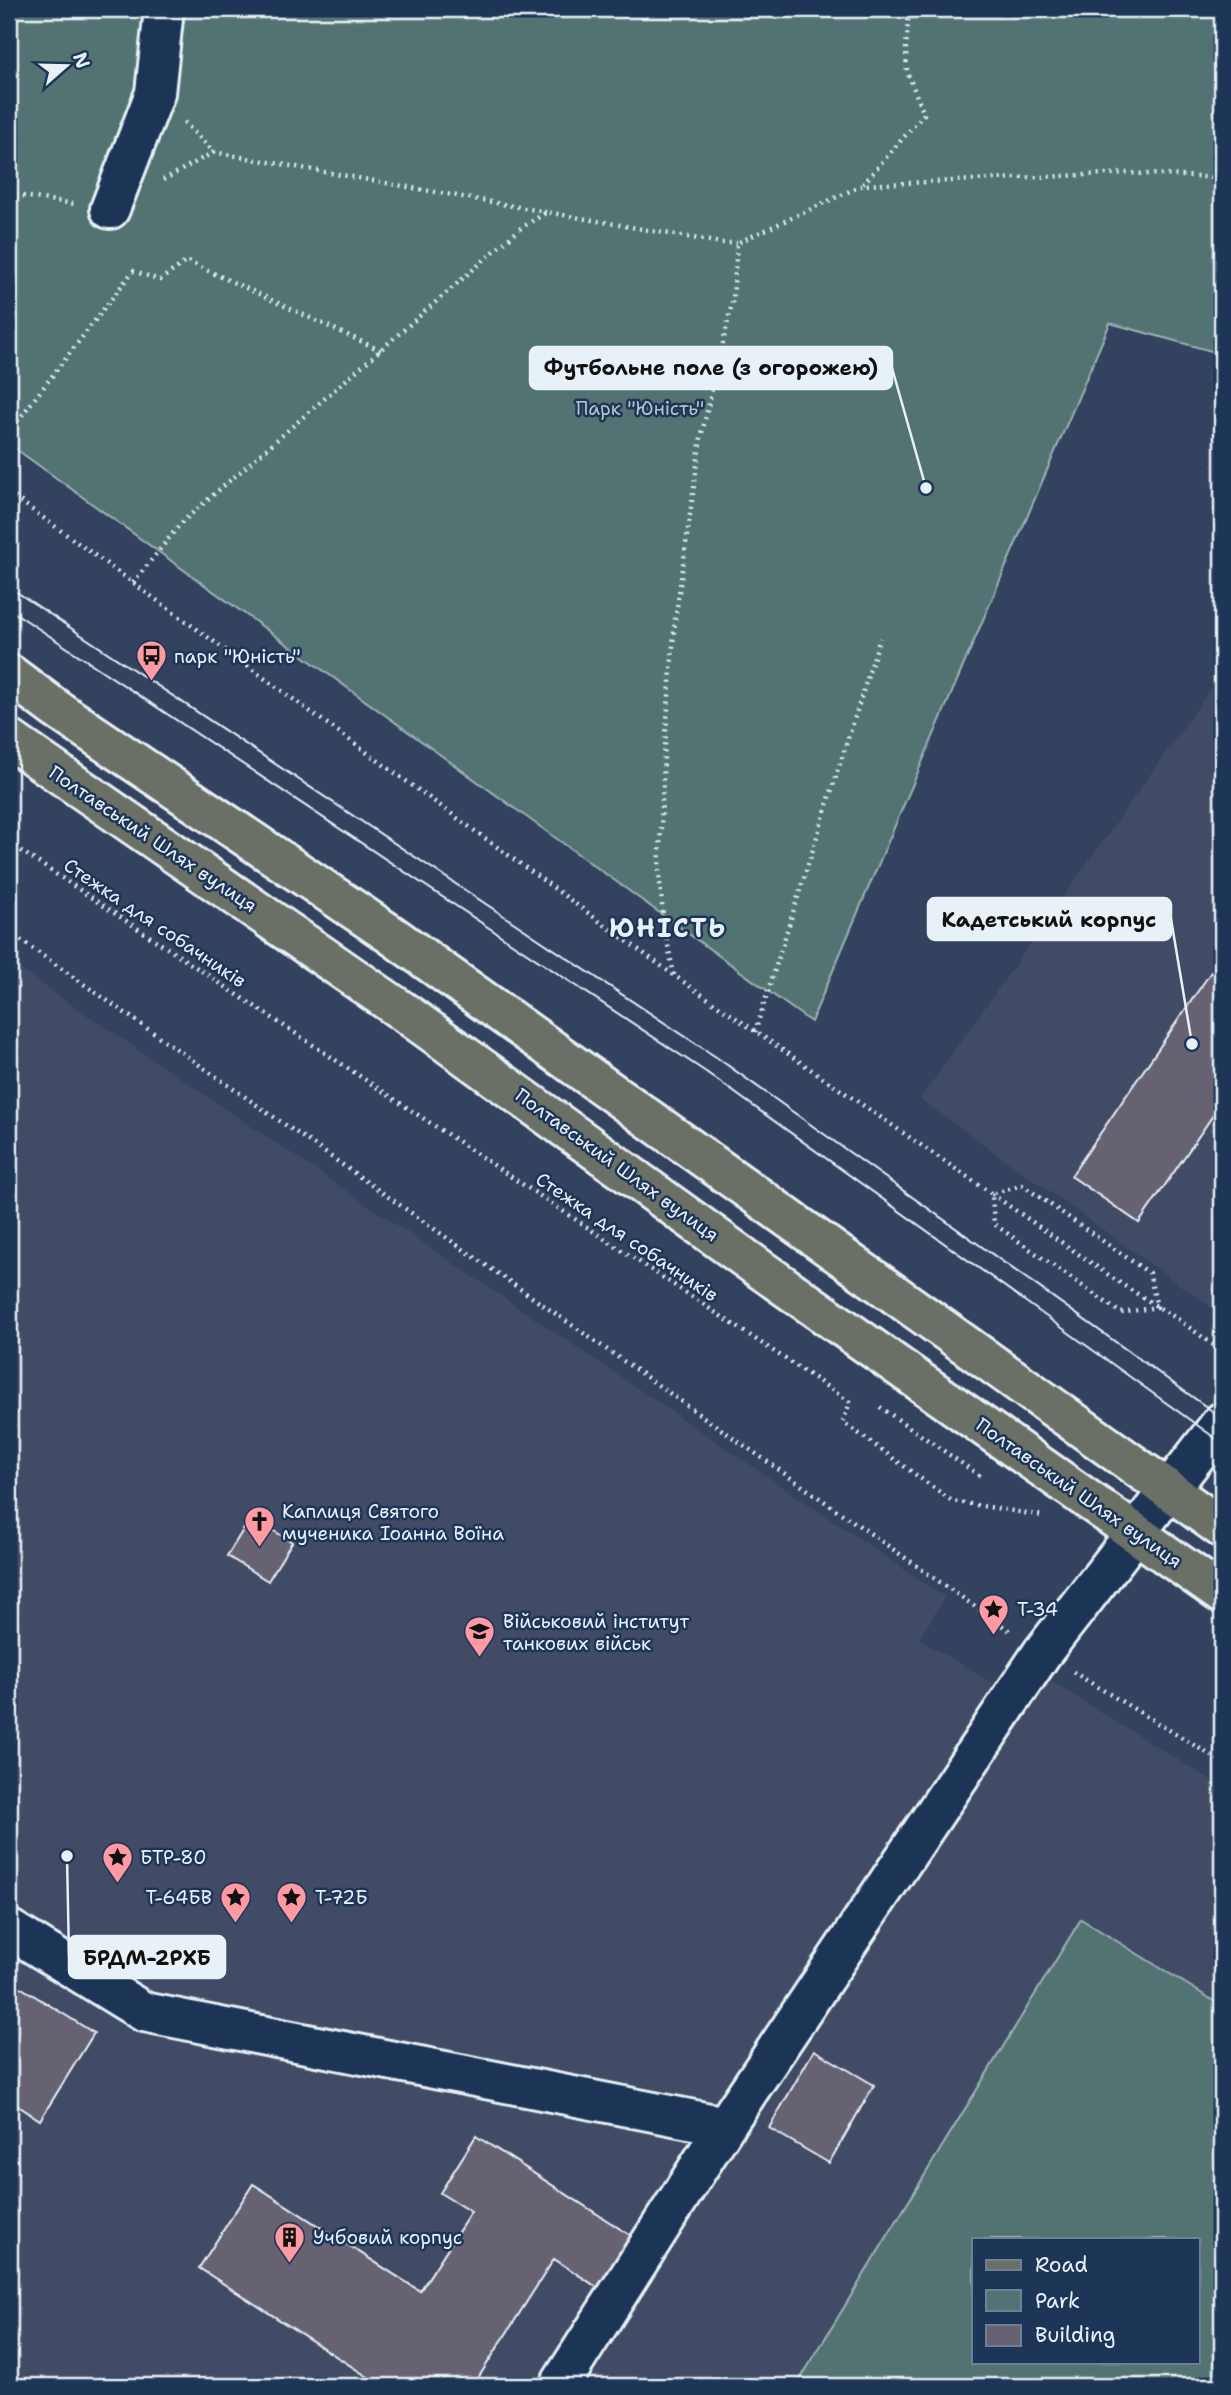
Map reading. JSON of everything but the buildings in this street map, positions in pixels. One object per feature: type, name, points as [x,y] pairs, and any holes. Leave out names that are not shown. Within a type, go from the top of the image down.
[{"type":"main road","points":[[9,674],[68,717],[390,934],[1222,1528]]},
{"type":"main road","name":"Полтавський Шлях вулиця","points":[[9,739],[411,1017],[760,1269],[1222,1594]]},
{"type":"street","points":[[110,209],[155,93],[164,9]]},
{"type":"street","points":[[559,2386],[725,2126],[1042,1653],[1222,1422]]},
{"type":"street","points":[[9,1929],[144,2012],[725,2126]]},
{"type":"path","points":[[863,185],[924,114],[907,72],[909,9]]},
{"type":"path","points":[[155,93],[214,152],[721,243],[737,243],[863,185],[1128,173],[1222,178]]},
{"type":"path","points":[[9,194],[110,209]]},
{"type":"path","points":[[133,583],[181,523],[521,228],[547,212]]},
{"type":"path","points":[[675,976],[664,926],[659,872],[674,621],[701,437],[733,299],[737,243]]},
{"type":"path","points":[[9,432],[133,271],[160,280],[187,261],[382,351]]},
{"type":"path","points":[[9,493],[675,976],[1222,1351]]},
{"type":"path","points":[[755,1032],[880,638]]},
{"type":"path","name":"Стежка для собачників","points":[[9,843],[850,1402],[843,1422],[952,1501],[1048,1517]]},
{"type":"path","points":[[9,932],[1042,1653],[1222,1762]]},
{"type":"path","points":[[992,1194],[1022,1185],[1149,1273],[1157,1307]]},
{"type":"path","points":[[992,1194],[994,1224],[1121,1313],[1157,1307]]},
{"type":"path","points":[[880,1407],[983,1478]]},
{"type":"shaded area","points":[[1222,673],[1222,1315],[920,1099]]},
{"type":"shaded area","name":"Військовий інститут танкових військ","points":[[9,962],[945,1597],[919,1639],[1029,1705],[1047,1679],[1222,1787],[1222,2386],[9,2386]]},
{"type":"green space","name":"Парк \"Юність\"","points":[[9,9],[1222,9],[1222,354],[1110,323],[811,1022],[9,444]]},
{"type":"green space","points":[[1081,1919],[1222,2006],[1222,2386],[796,2386]]},
{"type":"tram line","points":[[9,587],[716,1057],[1222,1418]]},
{"type":"tram line","points":[[9,609],[706,1072],[1222,1443]]},
{"type":"place","name":"Футбольне поле (з огорожею)","points":[[926,488]]},
{"type":"place","name":"парк \"Юність\"","points":[[151,683]]},
{"type":"place","name":"Кадетський корпус","points":[[1192,1044]]},
{"type":"place","name":"Каплиця Святого мученика Іоанна Воїна","points":[[259,1549]]},
{"type":"place","name":"T-34","points":[[994,1636]]},
{"type":"place","name":"Військовий інститут танкових військ","points":[[480,1659]]},
{"type":"place","name":"БРДМ-2РХБ","points":[[67,1856]]},
{"type":"place","name":"БТР-80","points":[[117,1884]]},
{"type":"place","name":"Т-64БВ","points":[[235,1924]]},
{"type":"place","name":"Т-72Б","points":[[292,1924]]},
{"type":"place","name":"Учбовий корпус","points":[[290,2264]]},
{"type":"district","name":"ЮНІСТЬ","points":[[668,927]]}]
